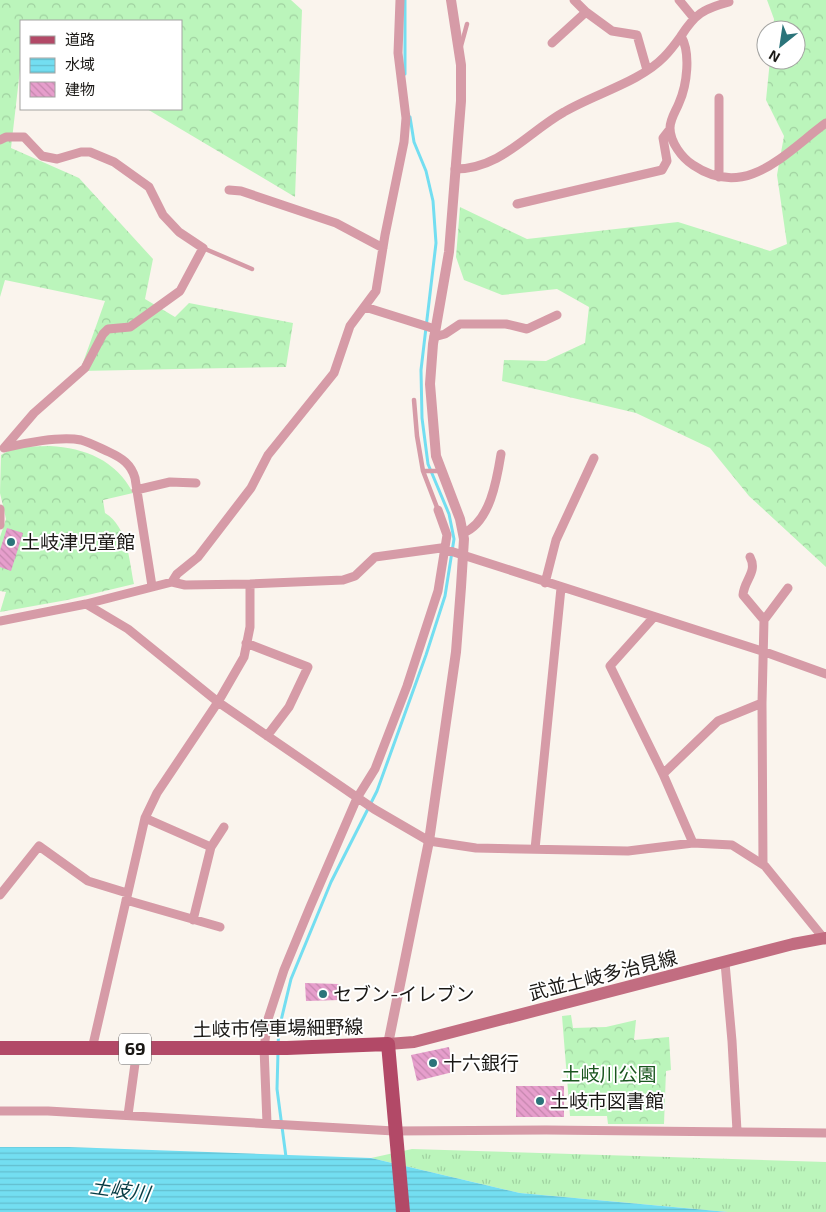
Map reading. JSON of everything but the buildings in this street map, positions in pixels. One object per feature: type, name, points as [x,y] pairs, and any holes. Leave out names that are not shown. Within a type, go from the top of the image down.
[{"type":"main road","name":"武並土岐多治見線","points":[[388,1044],[414,1042],[825,939]]},
{"type":"main road","name":"土岐市停車場細野線","points":[[0,1048],[287,1048],[388,1044],[394,1131],[403,1212]]},
{"type":"street","points":[[172,582],[177,574],[198,557],[251,488],[268,455],[334,373],[350,326],[373,297],[379,281],[383,248],[404,142],[406,118],[398,53],[400,0]]},
{"type":"street","points":[[451,0],[459,52],[461,101],[449,252],[434,331],[430,371],[433,432],[440,470],[460,519],[463,533]]},
{"type":"street","points":[[574,0],[586,12],[612,30],[637,35],[647,70]]},
{"type":"street","points":[[679,0],[693,17]]},
{"type":"street","points":[[455,169],[470,169],[492,162],[525,141],[563,112],[647,70],[664,58],[693,17],[729,2]]},
{"type":"street","points":[[552,43],[586,12]]},
{"type":"street","points":[[681,36],[684,42],[687,81],[671,118],[670,129],[676,147],[685,160],[700,170],[719,177],[738,179],[754,175],[826,123]]},
{"type":"street","points":[[719,98],[719,177]]},
{"type":"street","points":[[517,204],[662,170],[667,161],[663,138],[670,129]]},
{"type":"street","points":[[0,140],[24,137],[42,156],[57,159],[81,152],[90,152],[114,162],[149,187],[163,215],[179,232],[203,248],[180,291],[130,327],[108,329],[103,334],[85,368],[34,414],[1,450]]},
{"type":"street","points":[[229,190],[241,191],[319,217],[355,231],[383,248]]},
{"type":"street","points":[[365,307],[445,334],[460,324],[506,324],[527,329],[557,315]]},
{"type":"street","points":[[1,450],[24,443],[82,440],[125,461],[132,470],[152,586]]},
{"type":"street","points":[[271,1123],[267,1048],[268,1019],[284,970],[375,769],[408,686],[438,591],[453,552],[463,533],[474,526],[484,513],[493,493],[501,454]]},
{"type":"street","points":[[545,583],[556,540],[594,458]]},
{"type":"street","points":[[136,490],[170,482],[196,484]]},
{"type":"street","points":[[0,509],[0,525]]},
{"type":"street","points":[[388,1044],[429,841],[456,652],[453,552],[438,510]]},
{"type":"street","points":[[0,622],[86,604],[172,582],[185,585],[343,580],[355,576],[375,557],[416,550],[453,552],[653,618],[764,652],[826,674]]},
{"type":"street","points":[[750,557],[753,572],[744,588],[743,595],[764,620]]},
{"type":"street","points":[[92,1048],[145,818],[157,793],[218,702],[244,657],[250,627],[250,584]]},
{"type":"street","points":[[535,849],[561,588]]},
{"type":"street","points":[[763,864],[762,703],[764,620],[788,588]]},
{"type":"street","points":[[86,604],[128,629],[218,702],[374,810],[429,841],[476,848],[628,851],[693,843],[732,845],[763,864],[825,939]]},
{"type":"street","points":[[653,618],[610,666],[663,774],[693,843]]},
{"type":"street","points":[[246,643],[308,667],[289,707],[267,736]]},
{"type":"street","points":[[663,774],[718,721],[762,703]]},
{"type":"street","points":[[145,818],[211,847]]},
{"type":"street","points":[[193,920],[211,847],[224,827]]},
{"type":"street","points":[[0,895],[39,846],[88,881],[126,897],[193,920],[220,927]]},
{"type":"street","points":[[725,963],[737,1131]]},
{"type":"street","points":[[128,1115],[137,1049]]},
{"type":"street","points":[[0,1111],[128,1115],[394,1131],[737,1131],[826,1133]]},
{"type":"lane","points":[[459,52],[467,24]]},
{"type":"lane","points":[[203,248],[252,269]]},
{"type":"lane","points":[[414,400],[423,471],[438,510]]},
{"type":"lane","points":[[423,471],[440,470]]},
{"type":"green space","points":[[0,0],[291,0],[302,10],[295,197],[149,110],[182,110],[182,20],[20,20],[20,70],[11,148],[79,178],[153,259],[145,299],[175,317],[189,303],[293,323],[286,367],[80,371],[105,301],[5,280],[0,297]]},
{"type":"green space","points":[[767,0],[826,0],[826,567],[749,496],[710,448],[636,413],[502,381],[504,360],[546,361],[585,343],[589,307],[557,289],[502,295],[464,280],[456,257],[460,207],[527,239],[678,222],[770,251],[787,244],[777,175],[784,136],[766,100],[769,70],[806,70],[806,20],[774,19]]},
{"type":"green space","points":[[50,446],[87,453],[98,458],[118,472],[133,493],[103,500],[105,513],[113,519],[123,535],[134,584],[67,600],[0,612],[6,592],[0,591],[0,537],[6,519],[0,493],[1,455],[15,447]]},
{"type":"green space","name":"土岐川公園","points":[[571,1015],[573,1028],[606,1027],[636,1020],[634,1040],[669,1037],[671,1070],[666,1071],[664,1124],[608,1124],[607,1116],[570,1116],[562,1016]]},
{"type":"green space","points":[[412,1149],[826,1162],[826,1212],[728,1212],[520,1193],[371,1158]]},
{"type":"water","name":"土岐川","points":[[0,1147],[69,1147],[371,1158],[520,1193],[728,1212],[0,1212]]},
{"type":"waterway","points":[[405,0],[405,74]]},
{"type":"waterway","points":[[278,1045],[279,1029],[291,979],[331,882],[377,791],[426,655],[445,596],[454,539],[449,514],[428,464],[422,418],[421,370],[436,243],[433,201],[426,171],[414,142],[410,117]]},
{"type":"waterway","points":[[278,1052],[277,1089],[286,1157]]},
{"type":"place","name":"土岐津児童館","points":[[11,542]]},
{"type":"place","name":"セブン-イレブン","points":[[323,994]]},
{"type":"place","name":"十六銀行","points":[[433,1063]]},
{"type":"place","name":"土岐市図書館","points":[[540,1101]]}]
